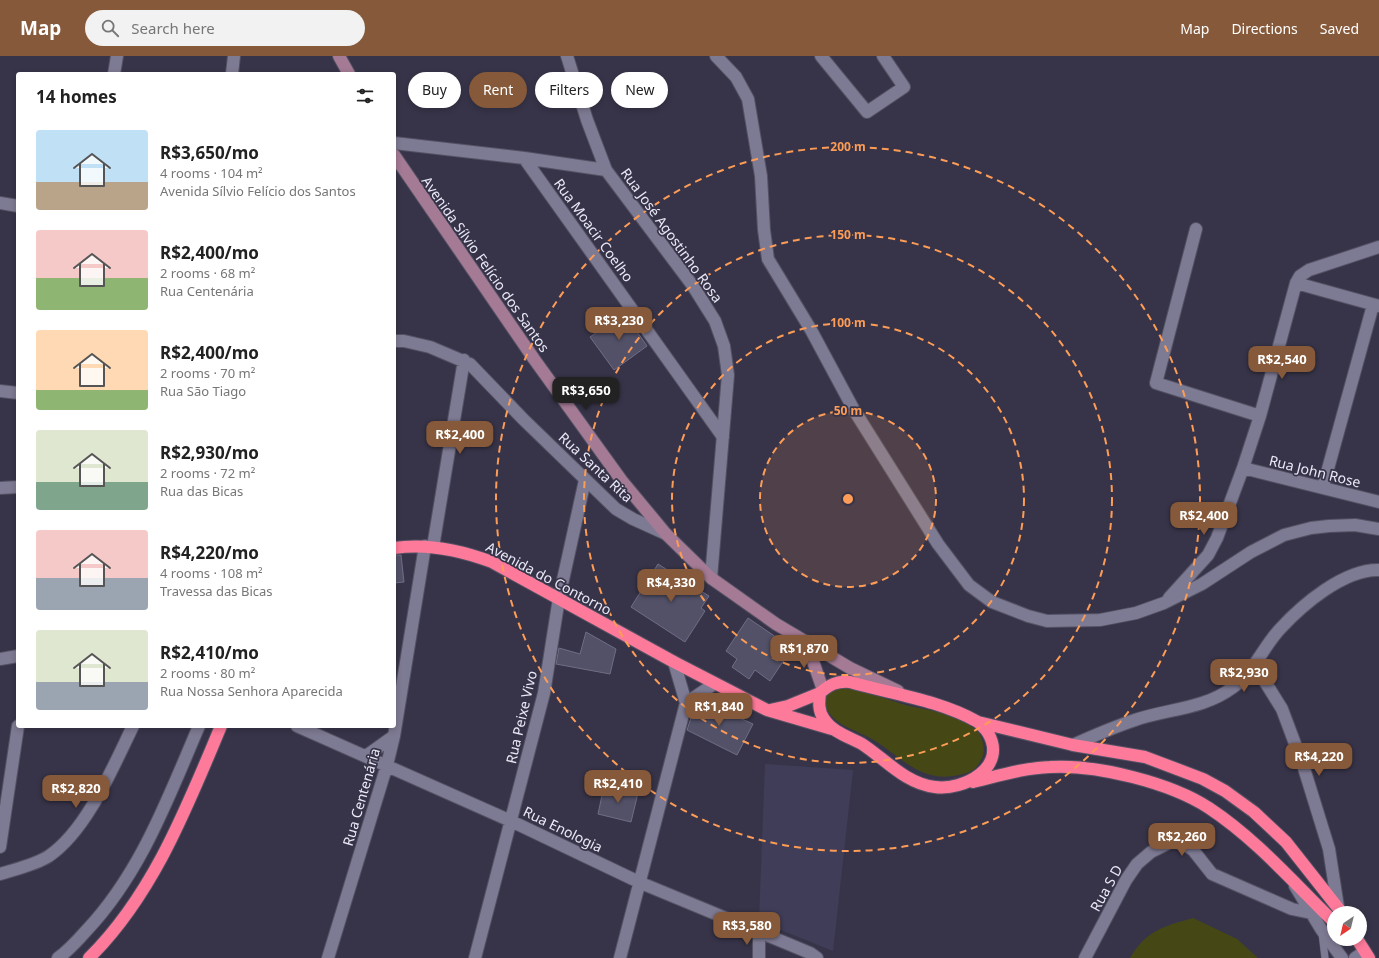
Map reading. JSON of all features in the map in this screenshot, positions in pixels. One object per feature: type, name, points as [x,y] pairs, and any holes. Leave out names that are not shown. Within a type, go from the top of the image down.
[{"type":"highway","name":"Avenida do Contorno","points":[[396,548],[429,546],[466,553],[492,562],[714,684],[767,710],[833,729],[860,743],[895,769],[922,784],[935,787],[952,788],[1020,771],[1051,767],[1092,769],[1121,774],[1170,789],[1208,807],[1250,839],[1327,915]]},
{"type":"highway","points":[[767,710],[788,706],[821,691],[828,685],[839,681],[850,682],[926,702],[964,714],[978,722],[1073,745],[1145,757],[1184,770],[1225,791],[1254,812],[1286,842],[1337,906]]},
{"type":"highway","points":[[821,691],[819,707],[824,719],[833,729]]},
{"type":"highway","points":[[964,784],[983,772],[990,763],[993,754],[988,733],[978,722]]},
{"type":"highway","points":[[89,958],[129,909],[160,861],[220,728]]},
{"type":"main road","points":[[339,56],[348,72]]},
{"type":"main road","name":"Avenida Sílvio Felício dos Santos","points":[[396,163],[622,481],[666,534],[712,578],[776,624],[850,668],[926,702]]},
{"type":"main road","points":[[806,641],[821,691]]},
{"type":"street","points":[[114,72],[117,56]]},
{"type":"street","points":[[232,72],[234,56]]},
{"type":"street","points":[[567,56],[587,120],[606,170]]},
{"type":"street","points":[[716,56],[736,77],[748,99],[762,176],[764,230],[768,259],[811,330],[854,410],[938,544],[969,585],[992,602],[1028,616],[1047,621],[1100,620],[1136,613],[1164,603],[1202,584],[1251,552],[1284,535],[1311,528],[1329,526],[1355,525],[1379,529]]},
{"type":"street","points":[[821,56],[867,112],[904,86],[883,56]]},
{"type":"street","name":"Rua José Agostinho Rosa","points":[[396,143],[524,158],[606,170],[693,286],[716,320],[724,346],[728,375],[712,578]]},
{"type":"street","name":"Rua Moacir Coelho","points":[[524,158],[723,437]]},
{"type":"street","points":[[0,203],[16,206]]},
{"type":"street","points":[[1196,229],[1156,382],[1260,416]]},
{"type":"street","points":[[1164,603],[1208,555],[1217,538],[1244,468],[1260,416],[1296,283],[1300,276],[1309,270],[1379,247]]},
{"type":"street","points":[[1296,283],[1376,306],[1323,487]]},
{"type":"street","name":"Rua Santa Rita","points":[[396,341],[404,341],[430,347],[464,360],[477,370],[523,419],[616,509],[632,519],[666,534]]},
{"type":"street","name":"Rua Centenária","points":[[396,725],[464,360]]},
{"type":"street","points":[[0,391],[16,394]]},
{"type":"street","name":"Rua John Rose","points":[[1244,468],[1379,502]]},
{"type":"street","name":"Rua Peixe Vivo","points":[[475,958],[544,693],[559,598],[585,480]]},
{"type":"street","points":[[0,488],[16,487]]},
{"type":"street","points":[[1073,745],[1136,719],[1187,708],[1215,698],[1233,688],[1254,664],[1279,630],[1313,598],[1349,577],[1371,570],[1379,570]]},
{"type":"street","points":[[0,659],[16,656]]},
{"type":"street","points":[[620,958],[641,883],[686,703],[674,662]]},
{"type":"street","points":[[1254,664],[1282,709],[1303,765],[1329,849],[1339,906]]},
{"type":"street","points":[[686,703],[714,684]]},
{"type":"street","points":[[0,847],[18,728]]},
{"type":"street","points":[[0,874],[48,857],[72,835],[96,799],[132,728]]},
{"type":"street","points":[[58,958],[97,919],[139,858],[166,804],[198,728]]},
{"type":"street","name":"Rua Enologia","points":[[302,728],[511,821],[641,883],[759,933],[801,949],[817,958]]},
{"type":"street","name":"Rua Centenária","points":[[328,958],[387,765],[395,728]]},
{"type":"street","points":[[366,756],[394,736]]},
{"type":"street","name":"Rua S D","points":[[1085,958],[1136,864],[1151,852],[1171,842],[1183,843],[1192,850],[1212,874],[1292,909],[1312,913]]},
{"type":"street","points":[[1291,880],[1321,929],[1342,958]]},
{"type":"street","points":[[759,933],[759,958]]},
{"type":"lane","points":[[1321,929],[1325,958]]},
{"type":"shaded area","points":[[765,764],[853,770],[833,951],[759,921]]},
{"type":"green space","points":[[844,686],[902,704],[941,713],[959,719],[968,724],[976,730],[982,739],[984,751],[980,762],[973,770],[959,775],[945,777],[921,772],[870,738],[840,723],[829,713],[825,706],[823,697],[830,688]]},
{"type":"green space","points":[[1193,918],[1237,939],[1258,958],[1130,958],[1136,949],[1149,936],[1165,927]]},
{"type":"building","points":[[624,313],[647,346],[614,370],[590,337]]},
{"type":"building","points":[[396,555],[401,555],[404,582],[396,583]]},
{"type":"building","points":[[658,564],[709,596],[701,608],[705,611],[685,642],[631,607]]},
{"type":"building","points":[[748,618],[792,648],[770,681],[755,670],[749,679],[732,667],[737,659],[726,651]]},
{"type":"building","points":[[586,632],[616,649],[610,674],[556,664],[559,648],[580,654]]},
{"type":"building","points":[[702,701],[753,724],[737,755],[687,730],[695,706]]},
{"type":"building","points":[[604,786],[638,793],[631,822],[598,814]]}]
